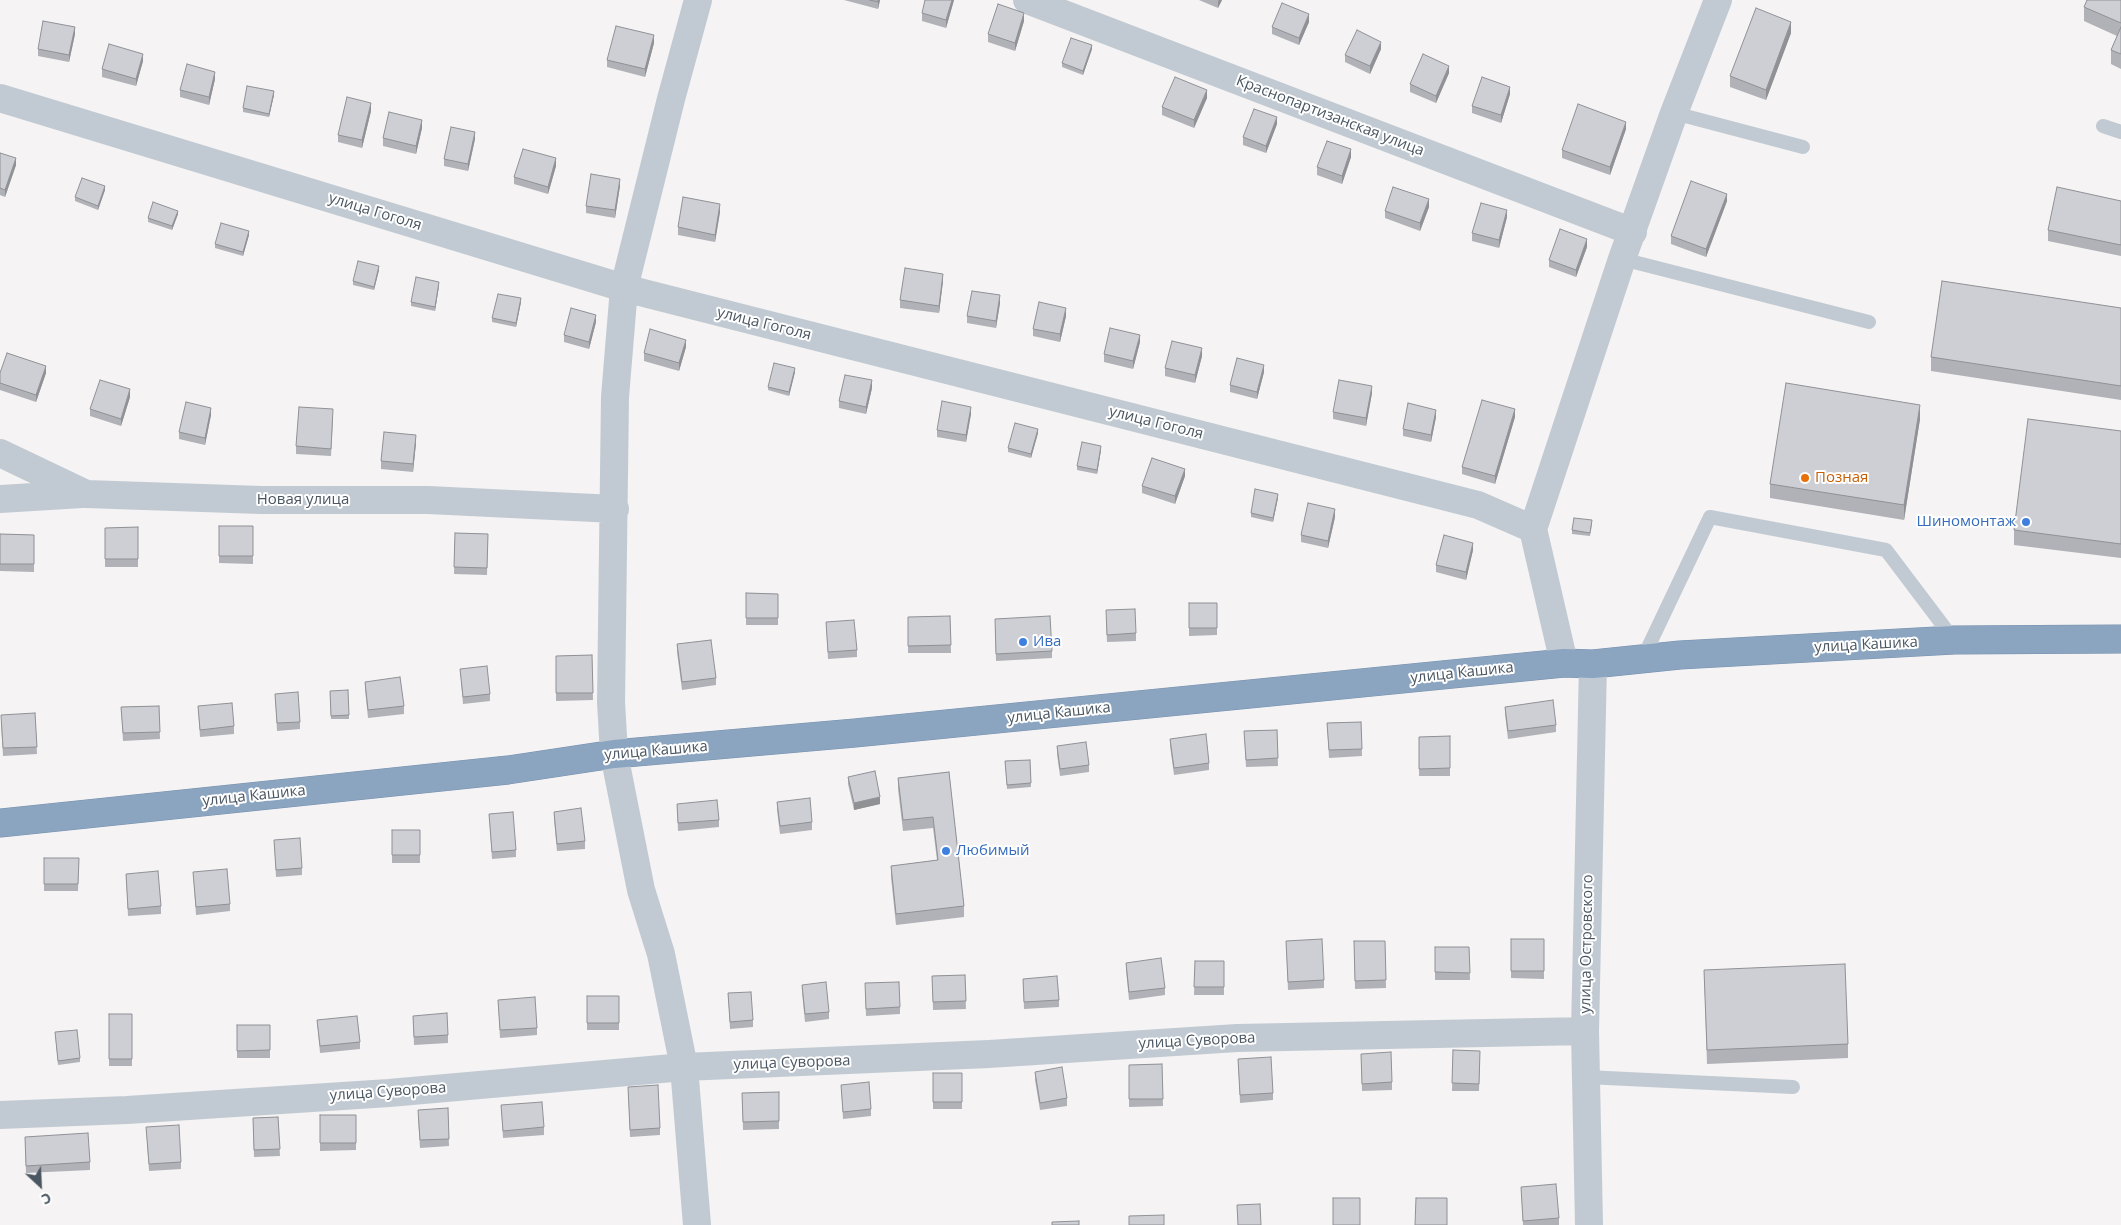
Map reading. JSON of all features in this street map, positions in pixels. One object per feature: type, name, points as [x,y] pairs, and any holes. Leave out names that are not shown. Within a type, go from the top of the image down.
[{"type":"highway","name":"улица Кашика","points":[[0,823],[499,771],[614,754],[855,733],[1564,663],[1593,664],[1680,655],[1954,640],[2121,639]]},
{"type":"street","points":[[697,1225],[684,1067],[661,954],[641,890],[614,754],[610,702],[615,509],[615,397],[624,288],[671,99],[698,0]]},
{"type":"street","name":"Краснопартизанская улица","points":[[1027,0],[1633,232]]},
{"type":"street","points":[[1564,663],[1532,529],[1622,259],[1674,113],[1718,0]]},
{"type":"street","name":"улица Гоголя","points":[[0,98],[624,288],[1478,505],[1532,529]]},
{"type":"street","name":"Новая улица","points":[[0,453],[86,494],[261,500],[428,500],[615,509]]},
{"type":"street","points":[[0,499],[86,494]]},
{"type":"street","name":"улица Островского","points":[[1589,1225],[1585,1031],[1593,664]]},
{"type":"street","name":"улица Суворова","points":[[0,1115],[127,1110],[389,1093],[684,1067],[989,1054],[1237,1038],[1585,1031]]},
{"type":"lane","points":[[1674,113],[1803,147]]},
{"type":"lane","points":[[2103,126],[2121,132]]},
{"type":"lane","points":[[1622,259],[1869,322]]},
{"type":"lane","points":[[1643,658],[1710,517],[1886,550],[1954,640]]},
{"type":"lane","points":[[1586,1077],[1793,1087]]},
{"type":"building","points":[[925,0],[952,0],[946,20],[922,13]]},
{"type":"building","points":[[2087,0],[2121,0],[2121,23],[2084,7]]},
{"type":"building","points":[[1282,3],[1309,14],[1299,38],[1272,27]]},
{"type":"building","points":[[998,4],[1024,13],[1015,43],[988,34]]},
{"type":"building","points":[[1756,8],[1791,22],[1766,90],[1730,76]]},
{"type":"building","points":[[43,21],[75,27],[69,55],[38,49]]},
{"type":"building","points":[[616,26],[654,35],[645,69],[607,60]]},
{"type":"building","points":[[2121,27],[2121,54],[2111,50]]},
{"type":"building","points":[[1357,30],[1381,42],[1370,66],[1345,55]]},
{"type":"building","points":[[1071,38],[1092,45],[1083,71],[1062,63]]},
{"type":"building","points":[[109,44],[143,54],[136,79],[102,69]]},
{"type":"building","points":[[1423,54],[1449,66],[1436,96],[1410,84]]},
{"type":"building","points":[[187,64],[215,72],[209,97],[180,90]]},
{"type":"building","points":[[1175,77],[1207,90],[1194,120],[1162,107]]},
{"type":"building","points":[[1482,77],[1510,87],[1501,115],[1472,106]]},
{"type":"building","points":[[247,86],[274,91],[269,114],[243,108]]},
{"type":"building","points":[[347,97],[371,103],[362,140],[338,135]]},
{"type":"building","points":[[1578,104],[1626,122],[1610,167],[1562,150]]},
{"type":"building","points":[[1254,109],[1277,117],[1266,146],[1243,137]]},
{"type":"building","points":[[389,112],[422,120],[416,146],[383,138]]},
{"type":"building","points":[[451,127],[475,132],[468,164],[444,159]]},
{"type":"building","points":[[1327,141],[1351,149],[1342,176],[1317,167]]},
{"type":"building","points":[[523,149],[556,158],[548,187],[514,177]]},
{"type":"building","points":[[0,153],[16,158],[5,190],[0,188]]},
{"type":"building","points":[[591,174],[620,179],[615,210],[586,206]]},
{"type":"building","points":[[82,178],[105,186],[98,206],[75,197]]},
{"type":"building","points":[[1691,181],[1727,194],[1706,249],[1671,236]]},
{"type":"building","points":[[1393,187],[1429,199],[1420,223],[1385,211]]},
{"type":"building","points":[[2057,187],[2121,201],[2121,245],[2048,230]]},
{"type":"building","points":[[683,197],[720,204],[715,235],[678,227]]},
{"type":"building","points":[[153,202],[178,211],[172,226],[148,218]]},
{"type":"building","points":[[1481,203],[1507,210],[1499,240],[1472,233]]},
{"type":"building","points":[[221,223],[249,231],[243,252],[215,244]]},
{"type":"building","points":[[1560,229],[1587,239],[1576,270],[1549,260]]},
{"type":"building","points":[[358,261],[379,266],[374,287],[353,281]]},
{"type":"building","points":[[905,268],[943,274],[939,306],[900,300]]},
{"type":"building","points":[[416,277],[439,282],[435,307],[411,302]]},
{"type":"building","points":[[1942,281],[2121,308],[2121,386],[1931,357]]},
{"type":"building","points":[[972,291],[1000,295],[996,321],[967,316]]},
{"type":"building","points":[[498,294],[521,298],[516,323],[492,318]]},
{"type":"building","points":[[1039,302],[1066,308],[1060,334],[1033,329]]},
{"type":"building","points":[[571,308],[596,315],[589,342],[564,335]]},
{"type":"building","points":[[1110,328],[1140,335],[1133,361],[1104,354]]},
{"type":"building","points":[[650,329],[686,340],[679,363],[644,353]]},
{"type":"building","points":[[1172,341],[1202,348],[1195,375],[1165,368]]},
{"type":"building","points":[[7,353],[46,366],[36,395],[0,383],[0,373]]},
{"type":"building","points":[[1237,358],[1264,365],[1257,392],[1230,385]]},
{"type":"building","points":[[774,363],[795,368],[789,392],[768,387]]},
{"type":"building","points":[[845,375],[872,380],[866,407],[839,401]]},
{"type":"building","points":[[100,380],[130,389],[121,419],[90,409]]},
{"type":"building","points":[[1339,380],[1372,386],[1366,418],[1333,412]]},
{"type":"building","points":[[1786,383],[1920,405],[1904,505],[1770,484]]},
{"type":"building","points":[[1482,400],[1515,409],[1495,476],[1462,467]]},
{"type":"building","points":[[942,401],[971,407],[966,435],[937,430]]},
{"type":"building","points":[[186,402],[211,408],[205,438],[179,432]]},
{"type":"building","points":[[1408,403],[1436,410],[1431,435],[1403,429]]},
{"type":"building","points":[[299,407],[333,409],[331,449],[296,446]]},
{"type":"building","points":[[2028,419],[2121,431],[2121,544],[2014,530]]},
{"type":"building","points":[[1015,423],[1038,429],[1031,454],[1008,448]]},
{"type":"building","points":[[384,432],[416,435],[413,464],[381,461]]},
{"type":"building","points":[[1082,442],[1101,446],[1097,470],[1077,466]]},
{"type":"building","points":[[1152,458],[1185,469],[1175,496],[1142,486]]},
{"type":"building","points":[[1255,489],[1278,494],[1273,518],[1251,513]]},
{"type":"building","points":[[1308,503],[1335,509],[1328,541],[1301,535]]},
{"type":"building","points":[[1574,518],[1592,520],[1590,533],[1572,530]]},
{"type":"building","points":[[219,526],[253,526],[253,556],[219,556]]},
{"type":"building","points":[[138,527],[138,559],[105,559],[105,528]]},
{"type":"building","points":[[455,533],[488,534],[487,568],[454,567]]},
{"type":"building","points":[[0,534],[34,535],[34,564],[0,564]]},
{"type":"building","points":[[1444,535],[1473,543],[1466,572],[1436,565]]},
{"type":"building","points":[[746,593],[778,594],[778,618],[746,618]]},
{"type":"building","points":[[1189,603],[1217,603],[1217,628],[1189,628]]},
{"type":"building","points":[[1135,609],[1136,633],[1107,635],[1106,610]]},
{"type":"building","points":[[950,616],[951,645],[908,646],[908,617]]},
{"type":"building","name":"Ива","points":[[1050,616],[1052,651],[996,654],[995,619]]},
{"type":"building","points":[[854,620],[857,650],[828,652],[826,622]]},
{"type":"building","points":[[711,640],[716,678],[682,682],[677,644]]},
{"type":"building","points":[[592,655],[593,693],[556,693],[556,656]]},
{"type":"building","points":[[487,666],[490,694],[463,697],[460,669]]},
{"type":"building","points":[[400,677],[404,706],[368,710],[365,682]]},
{"type":"building","points":[[348,690],[349,715],[331,716],[330,691]]},
{"type":"building","points":[[298,692],[300,722],[277,723],[275,694]]},
{"type":"building","points":[[1553,700],[1556,725],[1508,731],[1505,707]]},
{"type":"building","points":[[232,703],[234,726],[200,730],[198,706]]},
{"type":"building","points":[[159,706],[160,732],[123,733],[121,707]]},
{"type":"building","points":[[35,713],[37,747],[3,748],[1,715]]},
{"type":"building","points":[[1361,722],[1362,749],[1329,750],[1327,723]]},
{"type":"building","points":[[1277,730],[1278,758],[1246,760],[1244,731]]},
{"type":"building","points":[[1206,734],[1209,763],[1174,768],[1170,739]]},
{"type":"building","points":[[1450,736],[1450,768],[1419,769],[1419,737]]},
{"type":"building","points":[[1086,742],[1089,765],[1060,769],[1057,746]]},
{"type":"building","points":[[1030,760],[1031,783],[1007,785],[1005,761]]},
{"type":"building","points":[[875,771],[880,797],[854,803],[848,777]]},
{"type":"building","name":"Любимый","points":[[949,772],[964,906],[896,914],[891,866],[938,860],[933,817],[903,820],[898,778]]},
{"type":"building","points":[[810,798],[812,822],[780,826],[777,802]]},
{"type":"building","points":[[717,800],[719,820],[678,823],[677,804]]},
{"type":"building","points":[[581,808],[585,841],[557,844],[554,812]]},
{"type":"building","points":[[513,812],[516,850],[492,852],[489,814]]},
{"type":"building","points":[[392,830],[420,830],[420,855],[392,855]]},
{"type":"building","points":[[300,838],[302,868],[276,870],[274,840]]},
{"type":"building","points":[[44,858],[79,858],[78,884],[44,884]]},
{"type":"building","points":[[227,869],[230,904],[196,907],[193,872]]},
{"type":"building","points":[[158,871],[161,906],[128,909],[126,874]]},
{"type":"building","points":[[1322,939],[1324,980],[1288,982],[1286,941]]},
{"type":"building","points":[[1511,939],[1544,939],[1544,971],[1511,971]]},
{"type":"building","points":[[1354,941],[1385,941],[1386,980],[1355,981]]},
{"type":"building","points":[[1435,947],[1469,947],[1470,973],[1435,972]]},
{"type":"building","points":[[1161,958],[1165,988],[1129,992],[1126,963]]},
{"type":"building","points":[[1195,961],[1224,961],[1224,987],[1194,987]]},
{"type":"building","points":[[1845,964],[1848,1044],[1707,1050],[1704,970]]},
{"type":"building","points":[[965,975],[966,1001],[933,1002],[932,976]]},
{"type":"building","points":[[1057,976],[1059,1000],[1024,1002],[1023,979]]},
{"type":"building","points":[[826,982],[829,1012],[805,1014],[802,985]]},
{"type":"building","points":[[899,982],[900,1007],[866,1009],[865,983]]},
{"type":"building","points":[[751,992],[753,1020],[730,1022],[728,993]]},
{"type":"building","points":[[587,996],[619,996],[619,1023],[587,1023]]},
{"type":"building","points":[[535,997],[537,1028],[500,1030],[498,1000]]},
{"type":"building","points":[[447,1013],[448,1035],[414,1037],[413,1016]]},
{"type":"building","points":[[109,1014],[132,1014],[132,1059],[109,1059]]},
{"type":"building","points":[[357,1016],[360,1042],[320,1046],[317,1020]]},
{"type":"building","points":[[237,1025],[270,1025],[270,1050],[237,1051]]},
{"type":"building","points":[[77,1030],[80,1058],[58,1061],[55,1032]]},
{"type":"building","points":[[1453,1050],[1480,1051],[1479,1084],[1452,1083]]},
{"type":"building","points":[[1391,1052],[1392,1082],[1362,1084],[1361,1054]]},
{"type":"building","points":[[1271,1057],[1273,1093],[1240,1095],[1238,1059]]},
{"type":"building","points":[[1162,1064],[1163,1099],[1129,1099],[1129,1065]]},
{"type":"building","points":[[1062,1067],[1067,1098],[1040,1103],[1035,1072]]},
{"type":"building","points":[[933,1073],[962,1073],[962,1102],[933,1102]]},
{"type":"building","points":[[869,1082],[871,1109],[843,1112],[841,1085]]},
{"type":"building","points":[[658,1085],[660,1128],[630,1130],[628,1087]]},
{"type":"building","points":[[779,1092],[779,1121],[743,1122],[742,1093]]},
{"type":"building","points":[[542,1102],[544,1127],[503,1131],[501,1105]]},
{"type":"building","points":[[448,1108],[449,1139],[420,1140],[418,1110]]},
{"type":"building","points":[[320,1115],[356,1115],[356,1143],[320,1143]]},
{"type":"building","points":[[278,1117],[280,1149],[254,1150],[253,1118]]},
{"type":"building","points":[[179,1125],[181,1162],[149,1164],[146,1127]]},
{"type":"building","points":[[88,1133],[90,1162],[26,1166],[25,1137]]},
{"type":"building","points":[[1556,1184],[1559,1218],[1523,1221],[1521,1187]]},
{"type":"building","points":[[1333,1198],[1360,1198],[1360,1225],[1333,1225]]},
{"type":"building","points":[[1416,1198],[1447,1198],[1447,1225],[1415,1225]]},
{"type":"building","points":[[1260,1204],[1261,1225],[1238,1225],[1237,1205]]},
{"type":"building","points":[[1164,1215],[1164,1225],[1129,1225],[1129,1216]]},
{"type":"building","points":[[1079,1221],[1079,1225],[1052,1225],[1052,1222]]},
{"type":"place","name":"Позная","points":[[1805,478]]},
{"type":"place","name":"Шиномонтаж","points":[[2026,522]]},
{"type":"place","name":"Ива","points":[[1023,642]]},
{"type":"place","name":"Любимый","points":[[946,851]]}]
